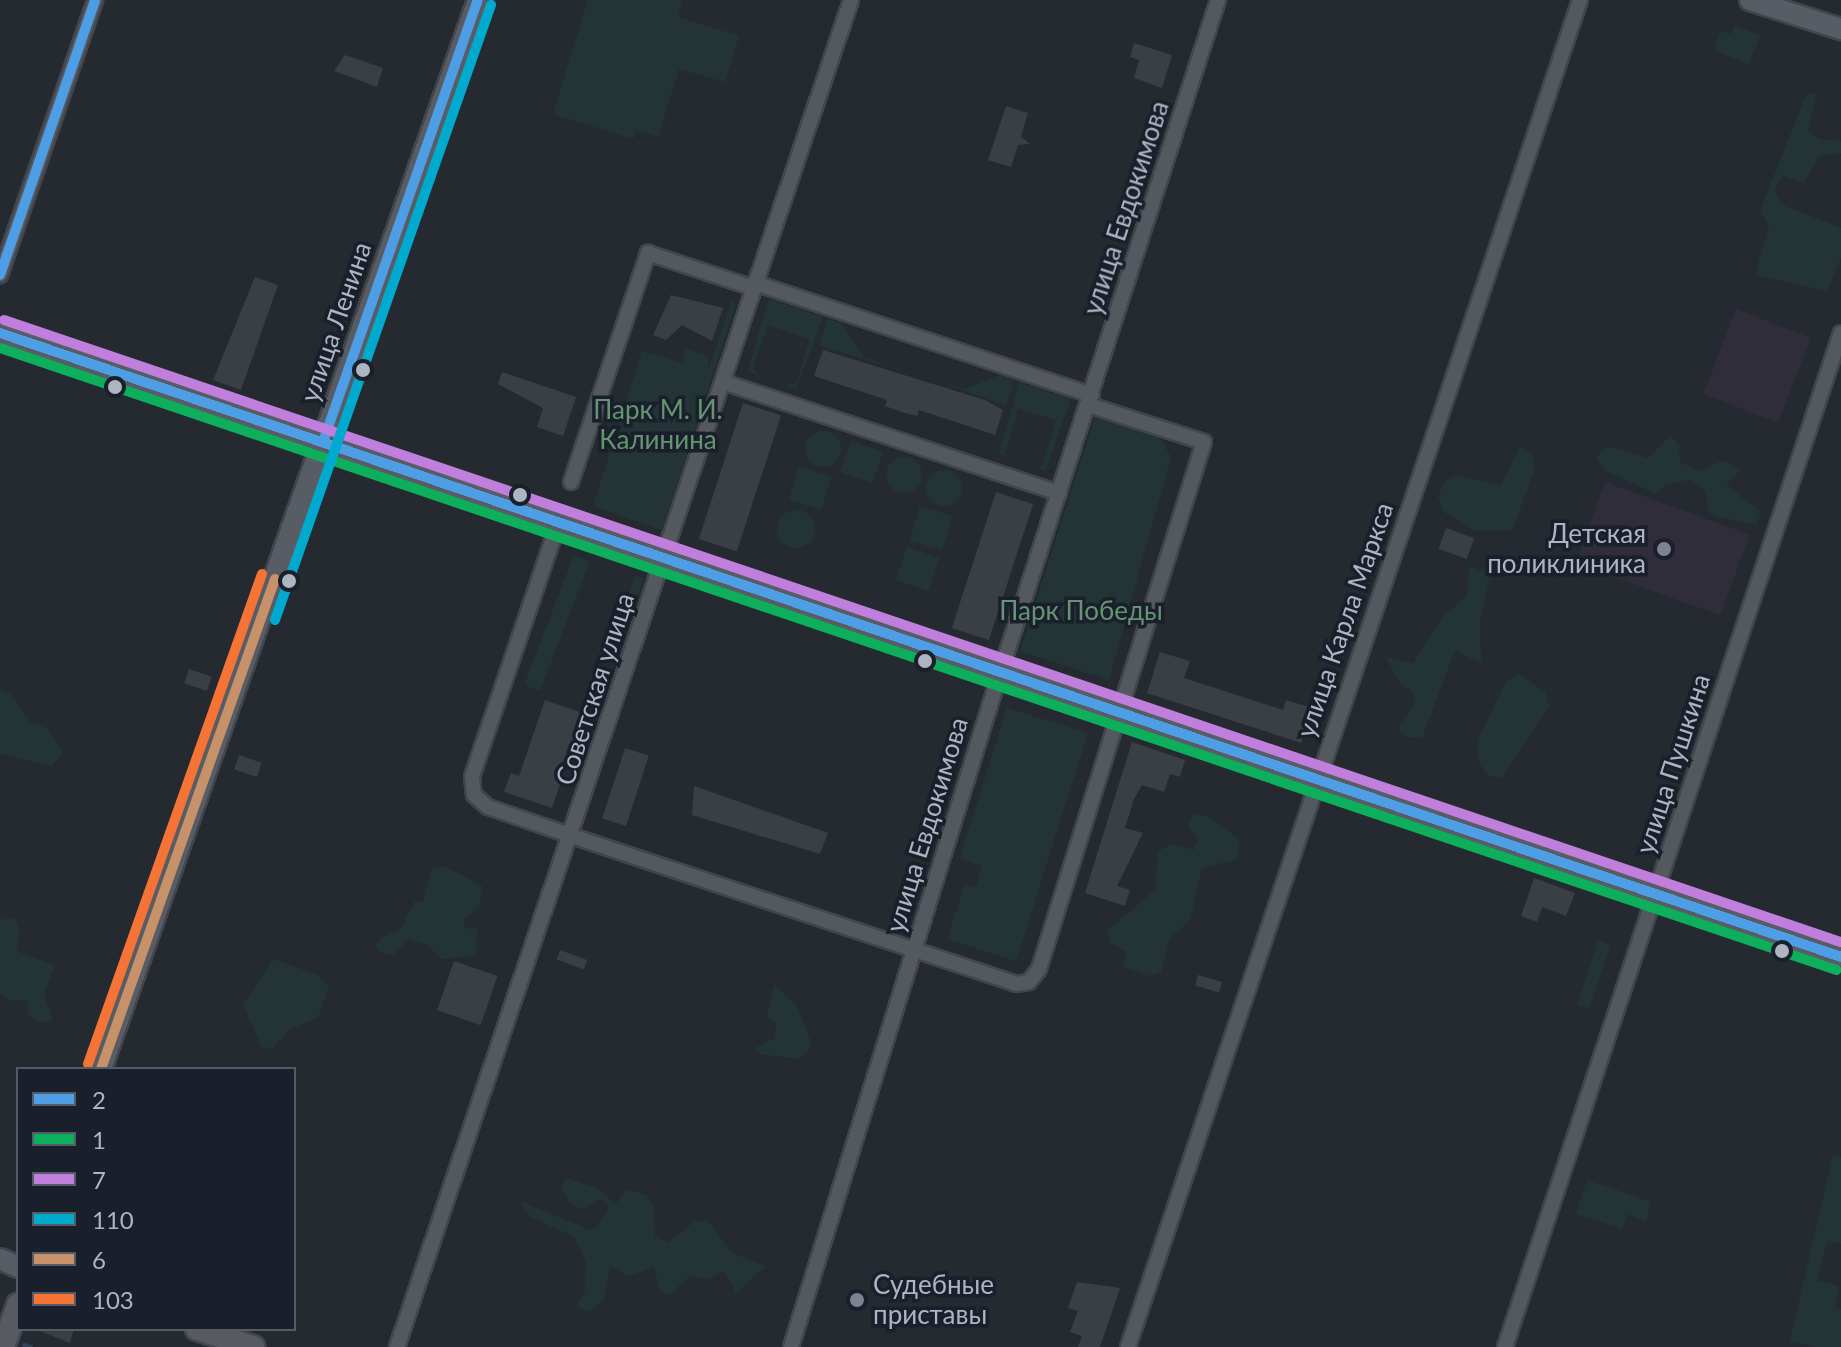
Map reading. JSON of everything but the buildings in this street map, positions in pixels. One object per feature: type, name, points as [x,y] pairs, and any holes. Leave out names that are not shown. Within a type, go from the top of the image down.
[{"type":"main road","points":[[3,1347],[16,1311]]},
{"type":"main road","points":[[203,1331],[253,1347]]},
{"type":"street","points":[[0,275],[95,0]]},
{"type":"street","name":"улица Ленина","points":[[102,1067],[478,0]]},
{"type":"street","name":"Советская улица","points":[[397,1347],[572,836],[851,0]]},
{"type":"street","name":"улица Евдокимова","points":[[791,1347],[912,950],[1218,0]]},
{"type":"street","name":"улица Карла Маркса","points":[[1128,1347],[1580,0]]},
{"type":"street","points":[[1750,0],[1841,29]]},
{"type":"street","points":[[559,521],[472,777],[474,795],[488,807],[572,836],[1016,984],[1029,982],[1039,969],[1204,442],[1090,400],[648,253],[571,482]]},
{"type":"street","points":[[0,333],[324,439],[665,558],[1841,957]]},
{"type":"street","name":"улица Пушкина","points":[[1505,1347],[1841,333]]},
{"type":"street","points":[[723,382],[1059,493]]},
{"type":"shaded area","points":[[1736,309],[1811,338],[1778,423],[1703,394]]},
{"type":"shaded area","name":"Детская поликлиника","points":[[1605,482],[1750,535],[1720,615],[1576,563]]},
{"type":"green space","points":[[588,0],[683,0],[678,17],[739,36],[725,82],[679,69],[658,137],[636,130],[633,139],[553,114]]},
{"type":"green space","points":[[1734,25],[1761,35],[1749,64],[1714,50],[1721,31],[1731,34]]},
{"type":"green space","points":[[1807,93],[1816,94],[1808,130],[1819,139],[1841,141],[1841,153],[1819,156],[1804,183],[1782,175],[1775,191],[1782,205],[1841,228],[1841,258],[1827,291],[1755,275],[1769,226],[1760,211]]},
{"type":"green space","points":[[769,299],[823,317],[796,390],[788,384],[796,383],[810,339],[768,325],[753,368],[758,375],[747,372]]},
{"type":"green space","name":"Парк М. И. Калинина","points":[[732,300],[735,307],[662,530],[593,506],[642,351],[682,363],[686,349],[708,356],[708,371]]},
{"type":"green space","points":[[828,319],[841,323],[863,356],[904,372],[819,345]]},
{"type":"green space","points":[[922,375],[965,389],[1000,375],[1014,380],[1006,406]]},
{"type":"green space","points":[[1019,382],[1071,399],[1045,471],[1037,466],[1043,465],[1056,420],[1018,409],[1005,453],[1010,455],[999,455]]},
{"type":"green space","name":"Парк Победы","points":[[1096,414],[1159,436],[1171,457],[1109,680],[1020,651]]},
{"type":"green space","points":[[823,431],[836,436],[841,449],[836,462],[823,467],[810,462],[805,449],[810,436]]},
{"type":"green space","points":[[1670,436],[1679,445],[1680,462],[1698,471],[1724,460],[1740,470],[1726,484],[1761,513],[1756,525],[1717,516],[1709,511],[1705,491],[1689,480],[1666,484],[1657,494],[1604,470],[1596,458],[1607,446],[1648,458]]},
{"type":"green space","points":[[851,441],[883,452],[872,483],[840,472]]},
{"type":"green space","points":[[1520,446],[1533,456],[1534,471],[1512,531],[1474,531],[1444,512],[1438,496],[1445,481],[1456,475],[1501,486]]},
{"type":"green space","points":[[904,457],[917,462],[922,475],[917,488],[904,493],[891,488],[886,475],[891,462]]},
{"type":"green space","points":[[799,467],[832,477],[822,509],[789,500]]},
{"type":"green space","points":[[944,470],[957,475],[962,488],[957,501],[944,506],[931,501],[926,488],[931,475]]},
{"type":"green space","points":[[920,506],[953,516],[942,550],[909,540]]},
{"type":"green space","points":[[796,510],[809,516],[815,529],[809,542],[796,548],[783,542],[777,529],[783,516]]},
{"type":"green space","points":[[907,547],[939,558],[928,591],[896,580]]},
{"type":"green space","points":[[574,555],[590,561],[540,691],[524,685]]},
{"type":"green space","points":[[1469,566],[1490,574],[1480,621],[1481,664],[1455,650],[1422,738],[1406,737],[1398,727],[1415,704],[1414,692],[1400,684],[1386,657],[1413,663],[1445,615],[1467,596]]},
{"type":"green space","points":[[635,576],[644,579],[622,646],[613,644]]},
{"type":"green space","points":[[1520,674],[1545,692],[1549,706],[1501,778],[1487,775],[1477,759],[1479,738],[1506,681]]},
{"type":"green space","points":[[0,690],[9,693],[31,723],[47,728],[63,752],[52,766],[0,754]]},
{"type":"green space","points":[[1007,708],[1088,733],[1016,961],[947,939],[965,884],[976,887],[982,866],[960,858]]},
{"type":"green space","points":[[1193,814],[1208,816],[1239,839],[1238,859],[1202,868],[1190,920],[1170,938],[1161,972],[1149,976],[1123,967],[1127,952],[1109,942],[1108,930],[1155,890],[1158,851],[1172,844],[1194,850],[1198,840],[1188,827]]},
{"type":"green space","points":[[444,866],[482,886],[479,907],[463,920],[465,928],[477,929],[476,956],[441,959],[428,945],[408,938],[395,954],[383,954],[376,947],[380,939],[401,928],[415,901],[423,902],[431,869]]},
{"type":"green space","points":[[14,917],[20,932],[16,951],[55,965],[44,994],[53,1021],[37,1022],[28,1013],[28,1001],[10,1000],[0,992],[0,920]]},
{"type":"green space","points":[[1598,941],[1610,945],[1590,1009],[1577,1005]]},
{"type":"green space","points":[[273,959],[316,974],[329,987],[318,1017],[289,1030],[273,1048],[262,1047],[243,1005]]},
{"type":"green space","points":[[774,984],[797,1006],[812,1045],[800,1059],[760,1054],[755,1048],[775,1038],[776,1024],[767,1017]]},
{"type":"green space","points":[[1833,1155],[1841,1157],[1841,1244],[1827,1241],[1817,1280],[1839,1286],[1834,1307],[1841,1309],[1841,1347],[1816,1347],[1790,1341]]},
{"type":"green space","points":[[566,1178],[598,1188],[615,1205],[626,1189],[646,1195],[653,1205],[655,1236],[668,1243],[695,1221],[708,1221],[732,1253],[766,1266],[736,1293],[724,1271],[708,1279],[690,1276],[669,1295],[660,1292],[654,1267],[627,1276],[610,1265],[604,1300],[590,1311],[577,1307],[585,1291],[586,1261],[573,1236],[531,1217],[519,1201],[590,1230],[599,1225],[609,1207],[599,1199],[582,1209],[570,1203],[561,1187]]},
{"type":"green space","points":[[1587,1180],[1651,1202],[1646,1221],[1627,1214],[1622,1229],[1576,1214]]},
{"type":"waterway","points":[[24,1345],[31,1347]]},
{"type":"transit line","name":"2","points":[[0,275],[95,0]]},
{"type":"transit line","name":"2","points":[[324,439],[478,0]]},
{"type":"transit line","name":"110","points":[[275,620],[491,5]]},
{"type":"transit line","name":"7","points":[[4,320],[1841,942]]},
{"type":"transit line","name":"2","points":[[0,333],[1841,957]]},
{"type":"transit line","name":"1","points":[[0,348],[1837,970]]},
{"type":"transit line","name":"103","points":[[88,1064],[262,574]]},
{"type":"transit line","name":"6","points":[[102,1067],[275,579]]},
{"type":"place","name":"Детская поликлиника","points":[[1664,549]]},
{"type":"place","name":"Судебные приставы","points":[[857,1300]]}]
